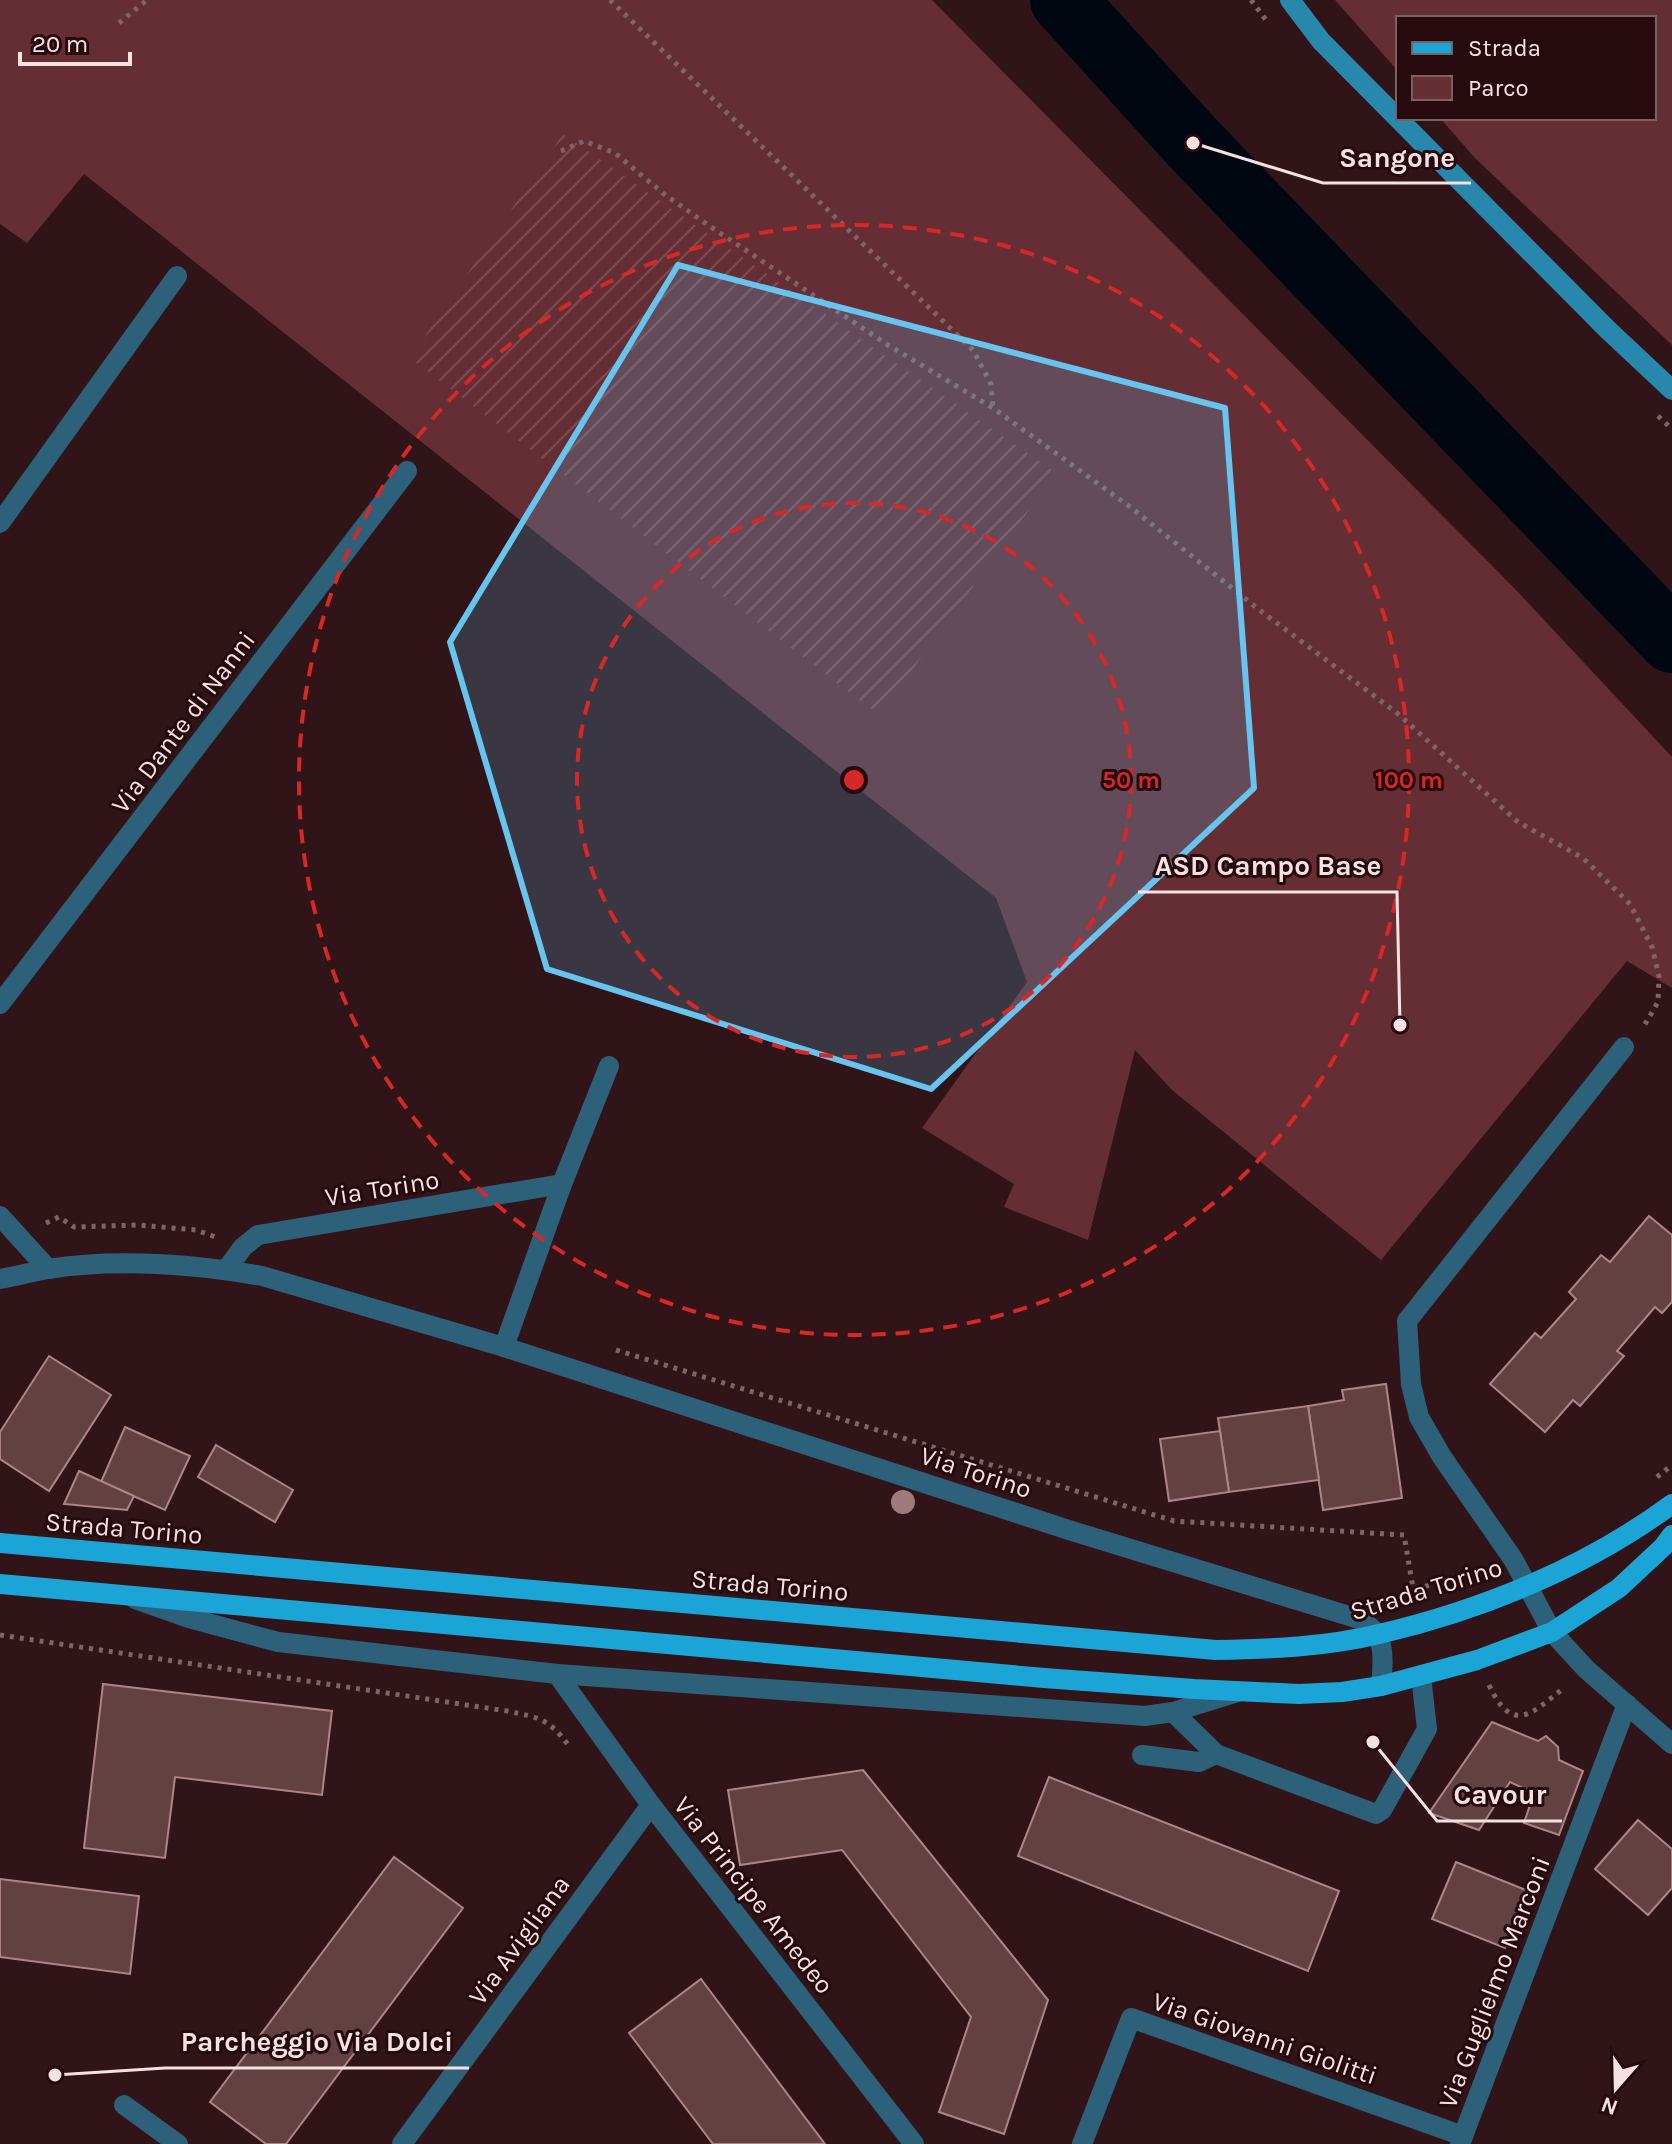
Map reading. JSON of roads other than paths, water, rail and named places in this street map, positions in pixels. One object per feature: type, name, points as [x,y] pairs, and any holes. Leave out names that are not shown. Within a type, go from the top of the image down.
[{"type":"main road","name":"Strada Torino","points":[[0,1543],[1216,1650],[1277,1648],[1377,1635],[1462,1610],[1527,1585],[1584,1558],[1672,1504]]},
{"type":"main road","points":[[0,1584],[1044,1678],[1299,1694],[1381,1686],[1477,1660],[1552,1632],[1619,1588],[1672,1535]]},
{"type":"street","points":[[1290,0],[1321,41],[1396,117]]},
{"type":"street","points":[[1399,120],[1607,329],[1672,390]]},
{"type":"street","points":[[0,523],[177,276]]},
{"type":"street","name":"Via Dante di Nanni","points":[[0,1004],[407,471]]},
{"type":"street","name":"Strada Torino","points":[[1527,1585],[1419,1417],[1411,1384],[1407,1321],[1624,1047]]},
{"type":"street","points":[[504,1347],[562,1184],[609,1066]]},
{"type":"street","name":"Via Torino","points":[[226,1270],[243,1247],[258,1235],[562,1184]]},
{"type":"street","points":[[0,1216],[48,1269]]},
{"type":"street","name":"Via Torino","points":[[0,1279],[48,1269],[99,1264],[158,1264],[262,1276],[504,1347],[1072,1531],[1359,1619],[1377,1635]]},
{"type":"street","points":[[1527,1585],[1552,1632],[1586,1669],[1672,1744]]},
{"type":"street","points":[[123,1595],[189,1618],[278,1642],[557,1674],[1145,1716],[1173,1712],[1240,1691]]},
{"type":"street","points":[[1377,1635],[1384,1650],[1381,1686]]},
{"type":"street","name":"Via Principe Amedeo","points":[[557,1674],[651,1805],[914,2144]]},
{"type":"street","points":[[1173,1712],[1216,1754],[1376,1814],[1382,1810],[1427,1729],[1421,1676]]},
{"type":"street","name":"Via Guglielmo Marconi","points":[[1462,2140],[1627,1704]]},
{"type":"street","points":[[1142,1755],[1199,1762],[1216,1754]]},
{"type":"street","name":"Via Avigliana","points":[[402,2144],[651,1805]]},
{"type":"street","name":"Via Giovanni Giolitti","points":[[1082,2144],[1131,2018],[1462,2140]]},
{"type":"street","points":[[124,2105],[178,2144]]},
{"type":"waterway","points":[[1063,0],[1193,143],[1672,640]]},
{"type":"place","name":"Sangone","points":[[1193,143]]},
{"type":"place","name":"ASD Campo Base","points":[[1400,1025]]},
{"type":"place","name":"Cavour","points":[[1373,1742]]},
{"type":"place","name":"Parcheggio Via Dolci","points":[[55,2075]]}]
